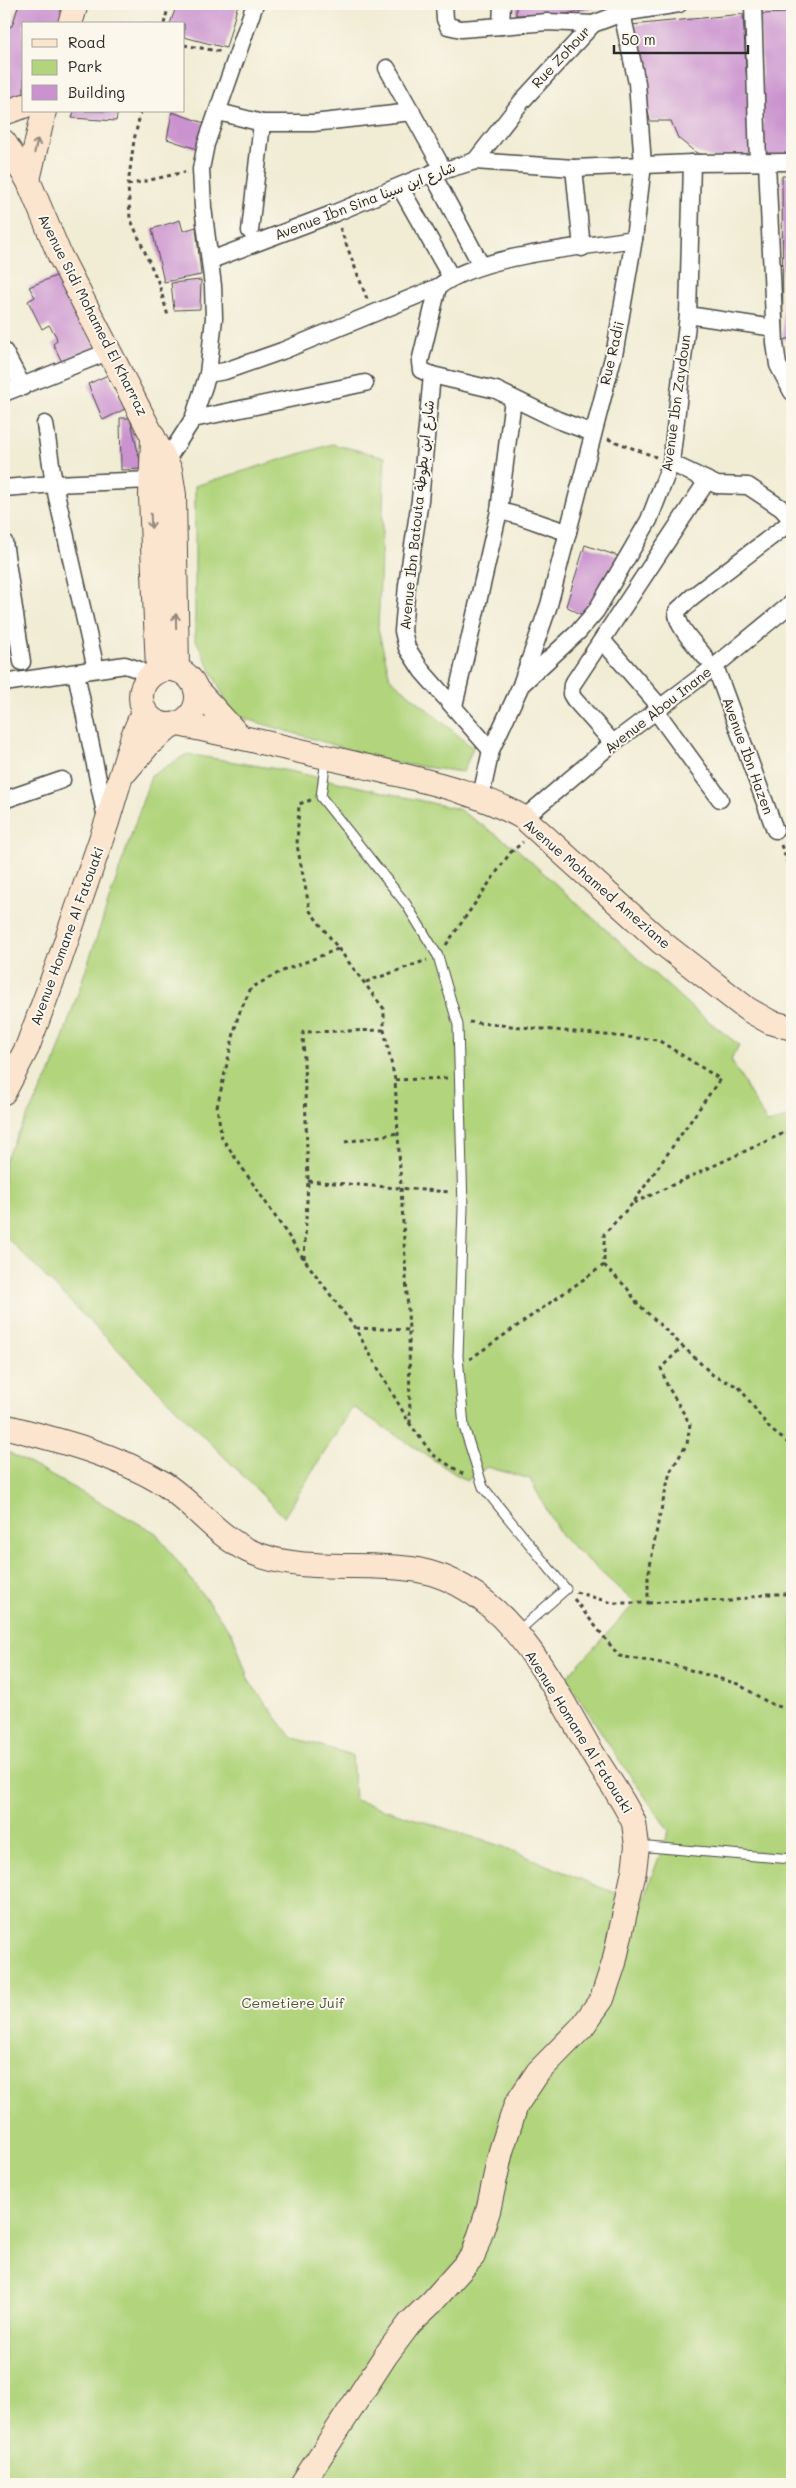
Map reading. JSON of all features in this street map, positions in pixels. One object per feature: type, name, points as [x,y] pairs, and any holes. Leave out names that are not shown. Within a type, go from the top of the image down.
[{"type":"street","points":[[71,22],[76,4]]},
{"type":"street","points":[[4,488],[54,484],[156,468],[193,419],[208,374],[214,318],[211,260],[203,207],[201,169],[206,144],[219,112],[255,4]]},
{"type":"street","points":[[444,4],[445,18],[448,26],[461,29],[547,22],[593,24]]},
{"type":"street","points":[[501,26],[502,4]]},
{"type":"street","name":"Rue Zohour","points":[[475,162],[522,101],[593,24],[622,13],[679,4]]},
{"type":"street","points":[[753,4],[774,328],[778,365],[792,392]]},
{"type":"street","name":"Rue Radii","points":[[520,685],[549,604],[615,350],[634,239],[643,165],[637,83],[622,13]]},
{"type":"street","points":[[387,68],[412,112],[481,265]]},
{"type":"street","points":[[4,113],[22,107]]},
{"type":"street","points":[[28,180],[44,112]]},
{"type":"street","points":[[219,112],[262,123],[313,123],[412,112]]},
{"type":"street","points":[[250,232],[262,123]]},
{"type":"street","name":"Avenue Sidi Mohamed El Kharraz","points":[[4,142],[28,180],[60,256],[110,351],[152,437],[156,468],[170,470],[174,495],[161,673]]},
{"type":"street","name":"Avenue Ibn Sina شارع ابن سينا","points":[[211,260],[335,213],[438,171],[475,162],[574,168],[692,163],[792,162]]},
{"type":"street","name":"Avenue Ibn Zaydoun","points":[[480,796],[492,750],[520,685],[578,632],[596,611],[649,520],[671,463],[688,315],[692,163]]},
{"type":"street","points":[[574,168],[582,248]]},
{"type":"street","points":[[400,187],[444,282],[420,362],[421,370],[432,375],[480,385],[558,420],[593,433]]},
{"type":"street","points":[[208,374],[282,351],[481,265],[634,239]]},
{"type":"street","points":[[688,315],[774,328]]},
{"type":"street","points":[[4,351],[23,387]]},
{"type":"street","points":[[4,393],[110,351]]},
{"type":"street","name":"Avenue Ibn Batouta شارع ابن بطوطة","points":[[432,375],[420,500],[407,585],[403,632],[410,655],[492,750]]},
{"type":"street","points":[[193,419],[365,383]]},
{"type":"street","points":[[454,706],[499,510],[513,399]]},
{"type":"street","points":[[45,424],[54,484],[96,669]]},
{"type":"street","points":[[613,743],[574,699],[571,691],[572,684],[707,481],[671,463]]},
{"type":"street","name":"Avenue Ibn Hazen","points":[[707,481],[724,486],[748,486],[781,508],[790,518],[788,524],[692,597],[677,611],[677,618],[682,626],[710,661],[775,830]]},
{"type":"street","points":[[499,510],[568,532]]},
{"type":"street","points":[[4,542],[22,662]]},
{"type":"street","name":"Avenue Abou Inane","points":[[530,824],[613,743],[659,709],[710,661],[792,603]]},
{"type":"street","points":[[602,640],[659,709],[720,799]]},
{"type":"street","points":[[4,683],[128,665],[137,669],[161,673],[192,681],[198,699],[195,710],[188,718],[174,725],[155,721],[144,710],[141,693],[161,673]]},
{"type":"street","points":[[76,673],[107,822]]},
{"type":"street","points":[[196,689],[240,737]]},
{"type":"street","name":"Avenue Homane Al Fatouaki","points":[[4,1092],[38,1020],[107,822],[133,736],[144,710]]},
{"type":"street","name":"Avenue Homane Al Fatouaki","points":[[121,776],[149,744],[174,725]]},
{"type":"street","name":"Avenue Mohamed Ameziane","points":[[174,725],[240,737],[480,796],[530,824],[661,942],[746,1009],[770,1022],[792,1028]]},
{"type":"street","points":[[4,800],[62,780]]},
{"type":"street","name":"Avenue Homane Al Fatouaki","points":[[4,1426],[85,1448],[145,1474],[162,1483],[222,1533],[248,1550],[283,1562],[318,1566],[394,1567],[418,1570],[440,1576],[489,1605],[516,1632],[545,1673],[623,1801],[634,1823],[637,1846],[614,1963],[602,1998],[582,2027],[538,2072],[516,2105],[506,2132],[488,2210],[472,2256],[432,2302],[410,2323],[386,2355],[302,2484]]},
{"type":"lane","points":[[326,757],[321,797],[406,904],[438,956],[456,1021],[463,1193],[459,1367],[464,1427],[483,1487],[566,1589],[516,1632]]},
{"type":"lane","points":[[637,1846],[792,1859]]},
{"type":"path","points":[[164,22],[169,4]]},
{"type":"path","points":[[185,45],[238,54]]},
{"type":"path","points":[[141,112],[134,140],[128,185],[130,218],[159,284],[168,316]]},
{"type":"path","points":[[128,185],[201,169]]},
{"type":"path","points":[[335,213],[363,284]]},
{"type":"path","points":[[593,433],[671,463]]},
{"type":"path","points":[[321,797],[299,804],[297,845],[310,911],[338,949],[366,982],[384,1009],[384,1030],[395,1080],[409,1330],[410,1424]]},
{"type":"path","points":[[366,982],[438,956],[530,824]]},
{"type":"path","name":"Avenue Ibn Hazen","points":[[775,830],[792,875]]},
{"type":"path","points":[[338,949],[280,972],[251,988],[238,1016],[217,1106],[222,1138],[304,1259],[355,1328],[410,1424],[432,1454],[483,1487]]},
{"type":"path","points":[[456,1021],[658,1040],[720,1079],[633,1203],[604,1234],[604,1266],[627,1288],[637,1302],[714,1376],[739,1387],[770,1429],[792,1446]]},
{"type":"path","points":[[304,1259],[308,1181],[303,1032],[384,1030]]},
{"type":"path","points":[[395,1080],[459,1078]]},
{"type":"path","points":[[633,1203],[786,1132],[792,1136]]},
{"type":"path","points":[[345,1142],[398,1133]]},
{"type":"path","points":[[308,1181],[463,1193]]},
{"type":"path","points":[[459,1367],[604,1266]]},
{"type":"path","points":[[355,1328],[409,1330]]},
{"type":"path","points":[[648,1603],[648,1578],[658,1523],[667,1493],[670,1472],[687,1444],[690,1424],[667,1385],[661,1368],[683,1346]]},
{"type":"path","points":[[566,1589],[612,1603],[696,1600],[730,1602],[768,1594],[792,1594]]},
{"type":"path","points":[[566,1589],[593,1626],[619,1656],[673,1665],[738,1684],[769,1703],[792,1710]]},
{"type":"green space","points":[[332,444],[385,457],[378,629],[390,678],[473,748],[463,772],[394,763],[233,715],[195,638],[195,486]]},
{"type":"green space","name":"Cemetiere Juif","points":[[187,754],[289,771],[458,809],[516,848],[692,1008],[739,1045],[731,1060],[767,1123],[792,1117],[792,2484],[4,2484],[4,1450],[156,1533],[233,1635],[249,1681],[291,1737],[352,1755],[355,1800],[504,1847],[599,1887],[642,1902],[669,1831],[618,1758],[566,1678],[635,1603],[561,1536],[530,1479],[487,1467],[466,1481],[353,1407],[284,1517],[4,1235],[4,1161],[53,1067],[151,776]]},
{"type":"building","points":[[19,4],[68,4],[63,22],[22,22],[22,96],[8,100],[4,93],[4,28],[12,26]]},
{"type":"building","points":[[177,4],[238,4],[226,48],[185,37],[185,22],[171,22]]},
{"type":"building","points":[[516,4],[613,4],[566,14],[516,15]]},
{"type":"building","points":[[792,13],[792,157],[764,158],[760,14]]},
{"type":"building","points":[[743,14],[751,158],[713,158],[695,152],[678,138],[671,121],[650,121],[631,25]]},
{"type":"building","points":[[74,112],[118,112],[116,121],[72,118]]},
{"type":"building","points":[[172,112],[207,124],[197,149],[167,139]]},
{"type":"building","points":[[782,176],[792,176],[792,338],[783,340]]},
{"type":"building","points":[[180,220],[183,231],[196,227],[201,275],[164,282],[152,229]]},
{"type":"building","points":[[58,275],[96,350],[63,364],[53,344],[57,341],[56,336],[49,325],[42,329],[28,301],[35,297],[29,287]]},
{"type":"building","points":[[201,280],[200,309],[174,310],[171,283]]},
{"type":"building","points":[[108,375],[125,409],[103,420],[88,384]]},
{"type":"building","points":[[120,418],[130,418],[142,469],[121,470]]},
{"type":"building","points":[[585,545],[624,558],[584,616],[566,606]]}]
